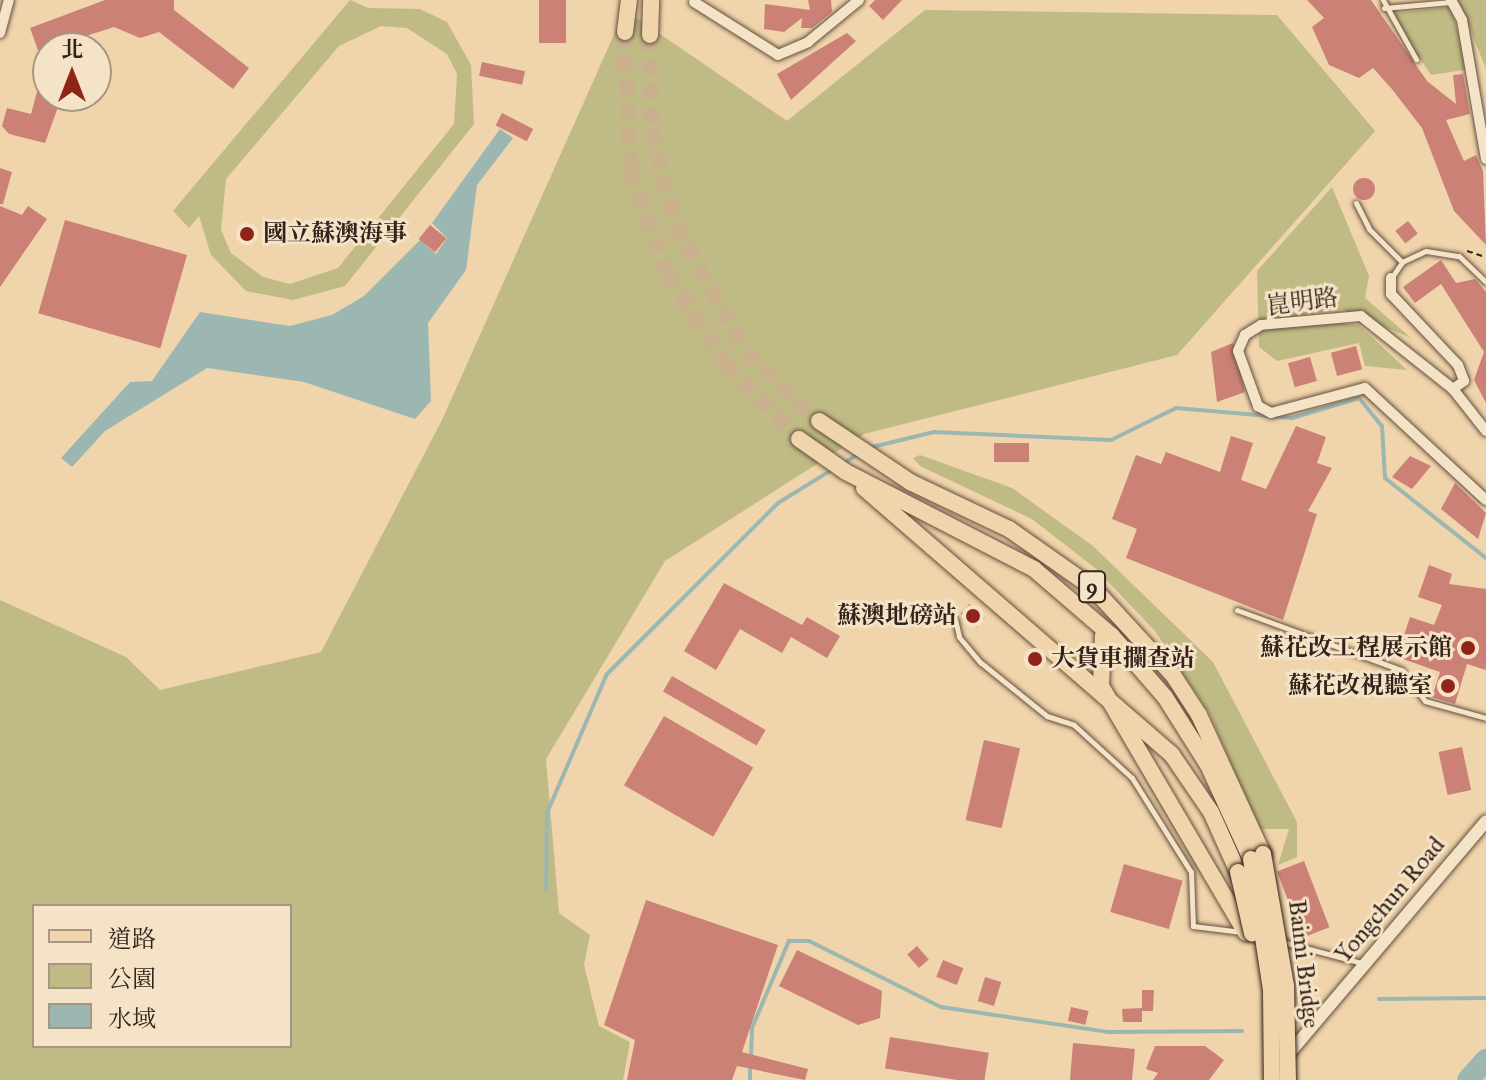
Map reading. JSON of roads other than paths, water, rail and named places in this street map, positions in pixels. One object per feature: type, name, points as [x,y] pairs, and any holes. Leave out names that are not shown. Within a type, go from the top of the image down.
[{"type":"main road","points":[[625,32],[629,0]]},
{"type":"main road","points":[[650,35],[651,0]]},
{"type":"main road","name":"9","points":[[819,421],[910,482],[1009,529],[1093,588],[1173,675],[1230,775],[1257,857]]},
{"type":"main road","name":"9","points":[[799,439],[846,472],[1034,569],[1078,605],[1165,697],[1208,765],[1257,857]]},
{"type":"main road","points":[[846,472],[997,554],[1103,636],[1208,765]]},
{"type":"main road","points":[[846,472],[1101,686],[1172,755],[1211,812],[1238,872],[1259,965],[1268,1080]]},
{"type":"main road","points":[[1103,636],[1101,686],[1246,933]]},
{"type":"main road","name":"Baimi Bridge","points":[[1257,857],[1271,990],[1268,1080]]},
{"type":"main road","name":"Baimi Bridge","points":[[1257,857],[1286,986],[1288,1080]]},
{"type":"street","points":[[0,33],[9,0]]},
{"type":"street","points":[[694,2],[778,55],[808,42],[859,0]]},
{"type":"street","points":[[1451,1],[1462,20],[1486,159]]},
{"type":"street","points":[[1391,278],[1391,294],[1458,365],[1464,381],[1453,389],[1486,431]]},
{"type":"street","name":"崑明路","points":[[1453,389],[1361,316],[1261,325],[1245,335],[1238,351],[1258,406],[1271,413],[1365,388],[1486,500]]},
{"type":"street","name":"Yongchun Road","points":[[1268,1080],[1486,821]]},
{"type":"lane","points":[[1383,0],[1384,8],[1416,59]]},
{"type":"lane","points":[[1384,8],[1451,1]]},
{"type":"lane","points":[[1356,203],[1369,229],[1402,262]]},
{"type":"lane","points":[[1391,278],[1402,262],[1426,251],[1459,256],[1486,282]]},
{"type":"lane","points":[[1237,610],[1401,670],[1425,701],[1486,718]]},
{"type":"lane","points":[[955,619],[959,637],[980,662],[1047,716],[1074,725],[1132,778],[1191,872],[1193,926],[1246,933],[1364,964]]},
{"type":"water","points":[[500,129],[513,138],[477,185],[466,270],[428,323],[431,401],[415,419],[304,382],[207,368],[105,431],[72,467],[61,458],[130,382],[152,381],[200,312],[290,326],[332,315],[364,296],[420,240],[436,254],[447,238],[432,223]]},
{"type":"waterway","points":[[868,448],[934,432],[1111,440],[1176,408],[1292,418],[1359,398],[1382,426],[1385,478],[1486,558]]},
{"type":"waterway","points":[[844,463],[860,453]]},
{"type":"waterway","points":[[546,889],[547,813],[607,674],[778,503],[833,469]]},
{"type":"waterway","points":[[751,1058],[752,1028],[789,941],[809,941],[941,1007],[1109,1032],[1242,1031]]},
{"type":"waterway","points":[[1379,999],[1486,998]]},
{"type":"waterway","points":[[1468,1080],[1486,1060]]},
{"type":"waterway","points":[[750,1066],[750,1080]]},
{"type":"tunnel","points":[[625,32],[630,169],[667,273],[725,363],[799,439]]},
{"type":"tunnel","points":[[650,35],[651,130],[675,224],[745,350],[819,421]]},
{"type":"place","name":"國立蘇澳海事","points":[[247,234]]},
{"type":"place","name":"蘇澳地磅站","points":[[973,616]]},
{"type":"place","name":"蘇花改工程展示館","points":[[1468,648]]},
{"type":"place","name":"大貨車攔查站","points":[[1035,659]]},
{"type":"place","name":"蘇花改視聽室","points":[[1448,686]]}]
